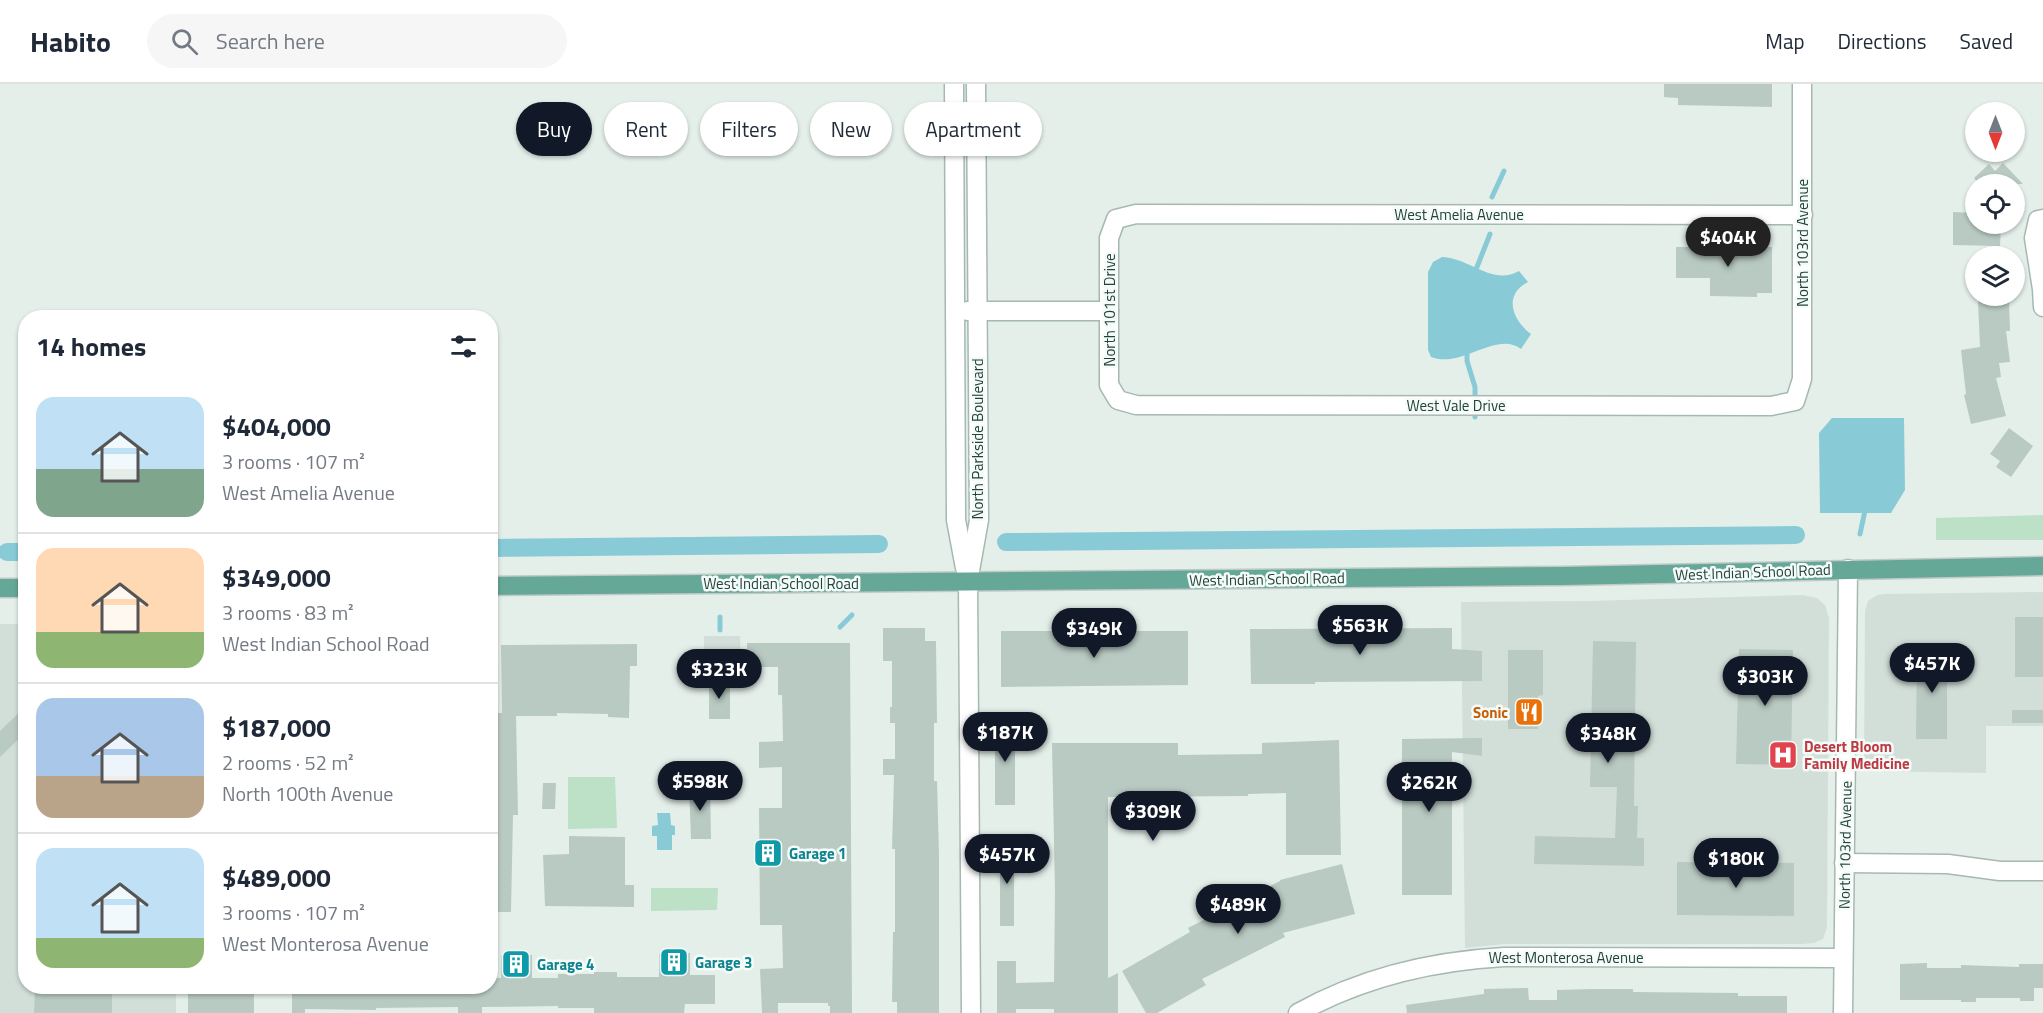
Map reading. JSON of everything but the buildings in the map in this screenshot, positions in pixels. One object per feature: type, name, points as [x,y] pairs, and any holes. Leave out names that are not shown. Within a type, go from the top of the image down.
[{"type":"main road","name":"West Indian School Road","points":[[498,586],[1609,575],[2043,566]]},
{"type":"main road","points":[[0,588],[18,588]]},
{"type":"street","name":"North Parkside Boulevard","points":[[954,84],[956,520],[968,582]]},
{"type":"street","name":"North Parkside Boulevard","points":[[968,582],[979,520],[976,84]]},
{"type":"street","name":"North 103rd Avenue","points":[[1795,401],[1802,379],[1802,84]]},
{"type":"street","name":"West Amelia Avenue","points":[[1116,219],[1136,214],[1803,215]]},
{"type":"street","name":"North 101st Drive","points":[[1116,219],[1109,238],[1109,385],[1118,400]]},
{"type":"street","points":[[2041,220],[2034,238],[2043,307]]},
{"type":"street","points":[[955,312],[1109,311]]},
{"type":"street","name":"West Vale Drive","points":[[1118,400],[1136,405],[1771,406],[1795,401]]},
{"type":"street","name":"North 103rd Avenue","points":[[1843,1013],[1848,569]]},
{"type":"street","points":[[968,582],[971,1013]]},
{"type":"street","points":[[1845,863],[1948,864],[2000,871],[2043,871]]},
{"type":"street","name":"West Monterosa Avenue","points":[[1298,1013],[1326,997],[1384,976],[1465,959],[1504,957],[1843,958]]},
{"type":"shaded area","points":[[2043,592],[2043,726],[1986,726],[1986,773],[1864,771],[1865,611],[1868,601],[1877,595],[1884,594]]},
{"type":"shaded area","points":[[1803,595],[1817,598],[1825,605],[1829,618],[1827,927],[1823,939],[1803,944],[1505,944],[1465,948],[1461,602]]},
{"type":"shaded area","points":[[0,624],[18,624],[18,994],[176,994],[176,1013],[0,1013]]},
{"type":"shaded area","points":[[704,636],[740,636],[741,667],[704,668]]},
{"type":"green space","points":[[2043,515],[2043,540],[1936,540],[1936,518]]},
{"type":"green space","points":[[568,777],[615,777],[617,828],[568,829]]},
{"type":"green space","points":[[651,888],[718,888],[717,910],[651,911]]},
{"type":"water","points":[[1442,257],[1500,275],[1509,275],[1519,271],[1528,282],[1515,294],[1513,308],[1519,322],[1531,334],[1521,349],[1511,344],[1501,344],[1455,358],[1431,357],[1428,350],[1428,272],[1433,262]]},
{"type":"water","points":[[1832,418],[1904,418],[1905,490],[1891,513],[1820,513],[1819,433]]},
{"type":"water","points":[[657,813],[670,813],[671,825],[675,826],[675,835],[672,835],[672,850],[657,850],[657,836],[652,836],[652,826],[658,825]]},
{"type":"waterway","points":[[1492,197],[1504,171]]},
{"type":"waterway","points":[[1475,272],[1490,234]]},
{"type":"waterway","points":[[1467,351],[1467,361],[1475,387],[1475,417]]},
{"type":"waterway","points":[[1860,534],[1866,506]]},
{"type":"waterway","points":[[1006,542],[1796,535]]},
{"type":"waterway","points":[[498,548],[879,544]]},
{"type":"waterway","points":[[7,552],[18,552]]},
{"type":"waterway","points":[[840,627],[852,615]]},
{"type":"waterway","points":[[720,617],[720,630]]},
{"type":"place","name":"Sonic","points":[[1529,712]]},
{"type":"place","name":"Desert Bloom Family Medicine","points":[[1783,755]]},
{"type":"place","name":"Garage 1","points":[[768,853]]},
{"type":"place","name":"Garage 3","points":[[674,962]]},
{"type":"place","name":"Garage 4","points":[[516,964]]}]
